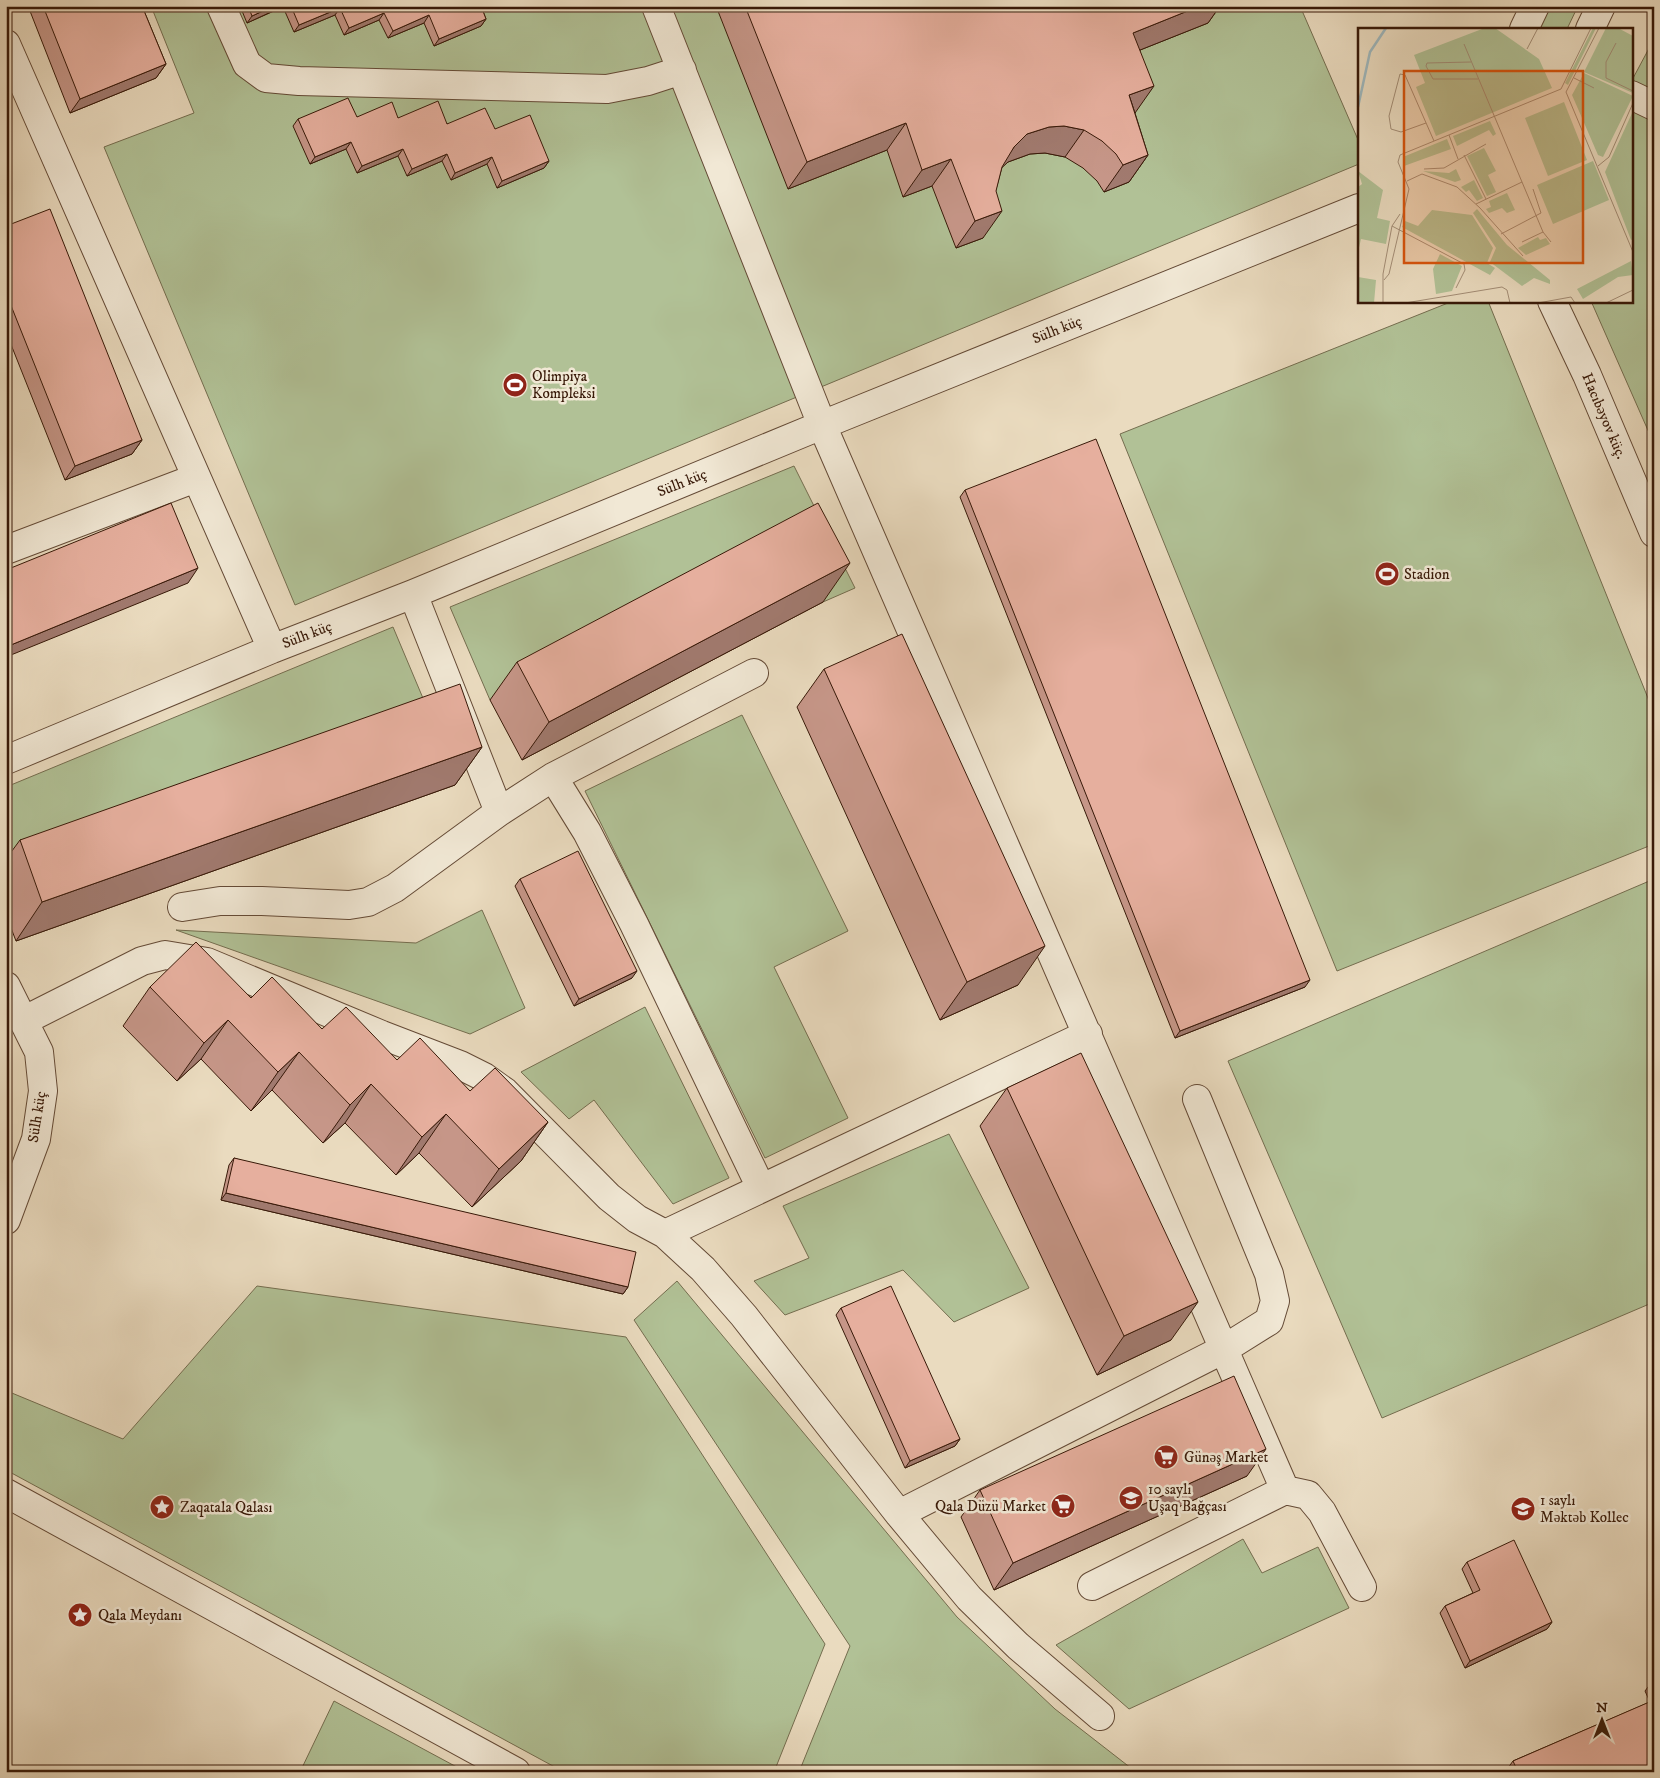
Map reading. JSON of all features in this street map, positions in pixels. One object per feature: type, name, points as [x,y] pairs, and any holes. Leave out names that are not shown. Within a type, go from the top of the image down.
[{"type":"street","points":[[221,6],[247,64],[266,78],[299,81],[607,89],[648,81],[682,70]]},
{"type":"street","points":[[656,6],[822,425],[1285,1490]]},
{"type":"street","points":[[1524,28],[1535,6]]},
{"type":"street","points":[[1590,28],[1601,6]]},
{"type":"street","points":[[6,44],[272,649]]},
{"type":"street","points":[[1632,95],[1654,106]]},
{"type":"street","name":"Sülh küç","points":[[6,760],[272,649],[413,594],[822,425],[1358,208]]},
{"type":"street","name":"Hacıbəyov küç.","points":[[1552,302],[1587,375],[1654,533]]},
{"type":"street","points":[[6,550],[196,478]]},
{"type":"street","points":[[413,594],[500,812]]},
{"type":"street","points":[[182,907],[220,901],[349,905],[368,902],[395,888],[500,812],[553,777],[754,673]]},
{"type":"street","points":[[553,777],[587,832],[634,924],[761,1188]]},
{"type":"street","points":[[23,1021],[142,961],[165,955],[208,962],[382,1035],[460,1065],[484,1077],[505,1092],[609,1197],[637,1219],[665,1234],[702,1268],[744,1316],[899,1514],[969,1598],[1018,1646],[1100,1716]]},
{"type":"street","name":"Sülh küç","points":[[6,986],[39,1052],[43,1091],[36,1139],[6,1220]]},
{"type":"street","points":[[665,1234],[1088,1034]]},
{"type":"street","points":[[899,1514],[1224,1349],[1269,1321],[1275,1301],[1269,1274],[1197,1099]]},
{"type":"street","points":[[1092,1586],[1285,1490],[1308,1496],[1322,1512],[1362,1587]]},
{"type":"street","points":[[6,1493],[516,1772]]},
{"type":"green space","name":"Olimpiya Kompleksi","points":[[151,6],[1300,6],[1358,140],[1358,164],[295,605],[104,147],[194,113]]},
{"type":"green space","points":[[1548,6],[1578,6],[1567,28],[1537,28]]},
{"type":"green space","points":[[1654,39],[1654,444],[1591,302],[1632,302],[1632,80]]},
{"type":"green space","name":"Stadion","points":[[1450,302],[1488,302],[1654,713],[1654,844],[1337,971],[1120,434]]},
{"type":"green space","points":[[794,466],[855,588],[823,602],[791,541],[490,700],[450,607]]},
{"type":"green space","points":[[393,627],[433,722],[6,873],[6,787]]},
{"type":"green space","points":[[742,715],[848,931],[774,967],[848,1118],[765,1158],[585,791]]},
{"type":"green space","points":[[1654,879],[1654,1302],[1382,1418],[1228,1061]]},
{"type":"green space","points":[[482,910],[525,1008],[470,1034],[176,930],[416,943]]},
{"type":"green space","points":[[645,1007],[729,1178],[673,1204],[594,1100],[569,1119],[521,1072]]},
{"type":"green space","points":[[949,1134],[1029,1288],[954,1322],[903,1270],[785,1315],[754,1281],[809,1258],[783,1206]]},
{"type":"green space","points":[[677,1281],[957,1617],[1055,1709],[1136,1772],[799,1772],[850,1646],[634,1320]]},
{"type":"green space","points":[[257,1286],[626,1337],[825,1644],[774,1772],[564,1772],[6,1470],[7,1391],[123,1439]]},
{"type":"green space","points":[[1243,1539],[1262,1573],[1318,1547],[1349,1608],[1129,1709],[1056,1645]]},
{"type":"green space","points":[[334,1701],[466,1772],[300,1772]]},
{"type":"building","points":[[43,6],[142,6],[166,64],[80,99]]},
{"type":"building","points":[[248,6],[274,6],[252,16]]},
{"type":"building","points":[[291,6],[481,6],[486,19],[439,39],[429,15],[393,31],[384,13],[349,28],[340,8],[299,25]]},
{"type":"building","points":[[745,6],[1200,6],[1133,33],[1154,86],[1129,95],[1148,155],[1123,165],[1116,154],[1102,141],[1084,130],[1064,126],[1049,127],[1027,134],[1014,147],[1002,167],[996,191],[1002,211],[975,221],[951,159],[922,170],[906,123],[807,162]]},
{"type":"building","points":[[348,98],[357,117],[392,102],[398,118],[438,101],[447,124],[485,108],[495,129],[530,115],[549,161],[502,181],[492,157],[455,173],[447,154],[412,169],[403,149],[362,166],[351,142],[315,157],[298,119]]},
{"type":"building","points":[[50,209],[142,440],[75,466],[6,293],[6,226]]},
{"type":"building","points":[[1096,439],[1310,980],[1180,1031],[965,490]]},
{"type":"building","points":[[171,503],[198,568],[6,647],[6,570]]},
{"type":"building","points":[[818,503],[850,563],[549,722],[517,662]]},
{"type":"building","points":[[902,634],[1045,946],[967,982],[824,669]]},
{"type":"building","points":[[460,684],[482,747],[42,902],[20,840]]},
{"type":"building","points":[[578,851],[637,971],[579,999],[520,879]]},
{"type":"building","points":[[196,942],[251,998],[272,977],[322,1029],[346,1007],[397,1060],[420,1038],[470,1091],[495,1068],[548,1122],[499,1169],[446,1114],[422,1137],[371,1084],[350,1105],[299,1052],[278,1072],[228,1020],[204,1043],[150,987]]},
{"type":"building","points":[[1081,1053],[1198,1302],[1124,1336],[1007,1088]]},
{"type":"building","points":[[234,1158],[636,1252],[628,1287],[226,1193]]},
{"type":"building","points":[[891,1286],[960,1439],[910,1461],[841,1308]]},
{"type":"building","points":[[1234,1376],[1266,1449],[1013,1563],[980,1490]]},
{"type":"building","points":[[1514,1540],[1552,1622],[1470,1661],[1445,1606],[1480,1590],[1467,1562]]},
{"type":"building","points":[[1654,1700],[1654,1772],[1518,1772],[1513,1761]]},
{"type":"place","name":"Olimpiya Kompleksi","points":[[515,385]]},
{"type":"place","name":"Stadion","points":[[1387,574]]},
{"type":"place","name":"Günəş Market","points":[[1166,1457]]},
{"type":"place","name":"10 saylı Uşaq Bağçası","points":[[1131,1498]]},
{"type":"place","name":"Qala Düzü Market","points":[[1063,1506]]},
{"type":"place","name":"Zaqatala Qalası","points":[[162,1507]]},
{"type":"place","name":"1 saylı Məktəb Kollec","points":[[1523,1509]]},
{"type":"place","name":"Qala Meydanı","points":[[80,1615]]}]
